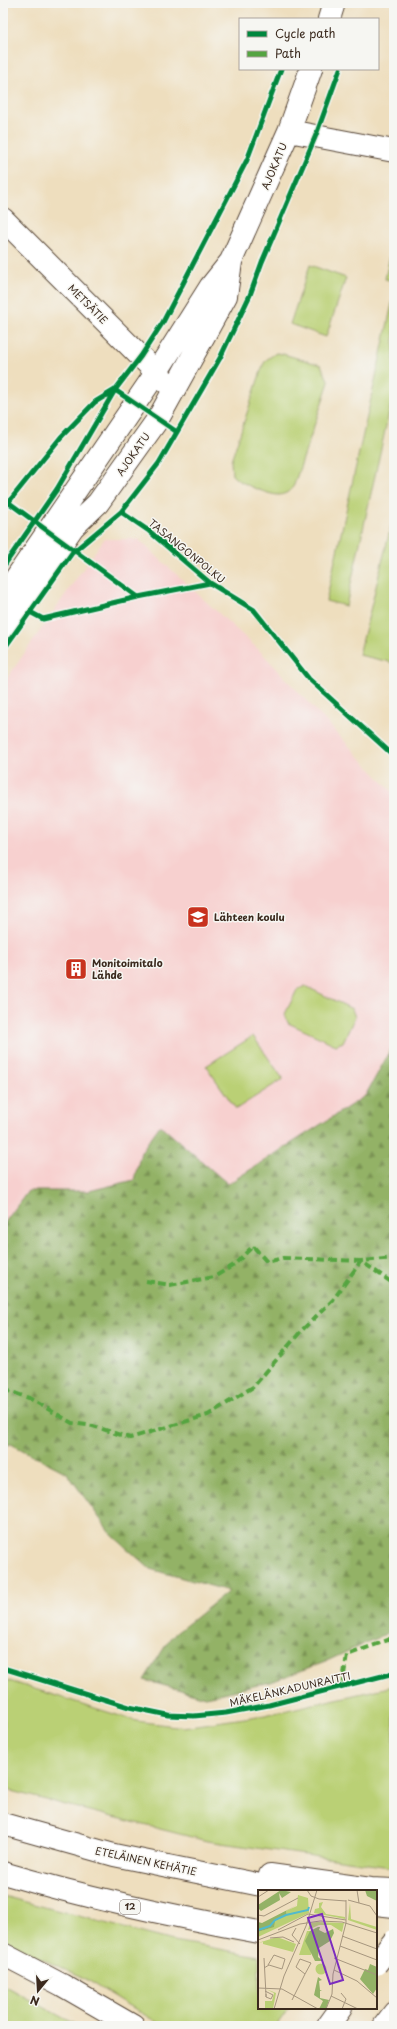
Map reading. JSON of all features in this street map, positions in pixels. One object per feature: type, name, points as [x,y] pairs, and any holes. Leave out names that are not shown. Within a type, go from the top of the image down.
[{"type":"main road","points":[[329,18],[334,3]]},
{"type":"main road","name":"AJOKATU","points":[[3,597],[156,373],[211,286],[231,261],[289,131],[311,70]]},
{"type":"main road","points":[[289,131],[394,151]]},
{"type":"main road","name":"METSÄTIE","points":[[3,219],[156,373],[174,389]]},
{"type":"main road","name":"AJOKATU","points":[[3,629],[73,527],[98,503],[158,419],[226,296],[231,261]]},
{"type":"main road","name":"ETELÄINEN KEHÄTIE","points":[[3,1824],[114,1855],[285,1890]]},
{"type":"main road","points":[[114,1855],[371,1889],[394,1890]]},
{"type":"main road","name":"12","points":[[3,1873],[73,1893],[164,1914],[258,1932]]},
{"type":"main road","points":[[377,1904],[394,1906]]},
{"type":"main road","points":[[377,1963],[394,1941]]},
{"type":"main road","points":[[377,1950],[394,1952]]},
{"type":"main road","points":[[3,1954],[62,1984],[133,2026]]},
{"type":"shaded area","name":"Lähteen koulu","points":[[104,539],[138,539],[262,653],[394,794],[394,1041],[365,1096],[227,1184],[160,1125],[141,1152],[134,1180],[89,1191],[28,1191],[3,1225],[3,684]]},
{"type":"green space","points":[[394,237],[394,281],[385,279]]},
{"type":"green space","points":[[310,265],[346,278],[326,337],[290,324]]},
{"type":"green space","points":[[394,295],[394,390],[346,606],[326,601]]},
{"type":"green space","points":[[276,353],[321,365],[329,382],[294,485],[288,492],[279,495],[261,491],[236,478],[232,475],[231,461],[263,365],[266,360]]},
{"type":"green space","points":[[394,514],[394,663],[359,655]]},
{"type":"green space","points":[[305,986],[352,1009],[355,1017],[343,1042],[336,1045],[288,1023],[285,1014],[297,990]]},
{"type":"green space","points":[[253,1036],[283,1079],[236,1109],[206,1066]]},
{"type":"green space","points":[[394,1044],[394,1630],[329,1660],[271,1682],[206,1697],[144,1680],[171,1637],[229,1591],[150,1569],[111,1534],[67,1473],[11,1444],[3,1446],[3,1225],[28,1191],[89,1191],[134,1180],[141,1152],[160,1125],[228,1184],[365,1096]]},
{"type":"green space","points":[[3,1679],[136,1721],[183,1727],[265,1715],[394,1686],[394,1862],[390,1867],[207,1841],[3,1789]]},
{"type":"green space","points":[[3,1896],[173,1941],[258,1956],[258,2009],[288,2009],[276,2026],[163,2026],[86,1979],[3,1941]]},
{"type":"green space","points":[[3,1985],[78,2026],[3,2026]]},
{"type":"marked path","points":[[146,1281],[170,1285],[214,1277],[234,1265],[253,1246],[267,1262],[283,1258],[361,1261],[394,1284]]},
{"type":"marked path","points":[[3,1389],[29,1398],[72,1423],[93,1426],[130,1438],[208,1415],[253,1387],[302,1330],[333,1300],[361,1261],[394,1258]]},
{"type":"marked path","points":[[342,1687],[347,1655],[388,1640],[394,1636]]},
{"type":"cycle path","points":[[3,567],[57,489],[115,390],[141,356],[163,322],[247,160],[281,70]]},
{"type":"cycle path","points":[[3,650],[72,553],[121,512],[159,463],[220,358],[250,295],[262,262],[316,135],[340,70]]},
{"type":"cycle path","points":[[3,509],[61,437],[95,402],[115,390],[177,432]]},
{"type":"cycle path","points":[[8,502],[138,597]]},
{"type":"cycle path","name":"TASANGONPOLKU","points":[[121,512],[149,531],[210,583],[254,610],[309,679],[394,756]]},
{"type":"cycle path","name":"TASANGONPOLKU","points":[[30,612],[43,619],[138,597],[210,583]]},
{"type":"cycle path","name":"MÄKELÄNKADUNRAITTI","points":[[3,1668],[129,1707],[168,1715],[194,1716],[226,1713],[269,1705],[394,1673]]},
{"type":"place","name":"Lähteen koulu","points":[[198,917]]},
{"type":"place","name":"Monitoimitalo Lähde","points":[[76,969]]}]
